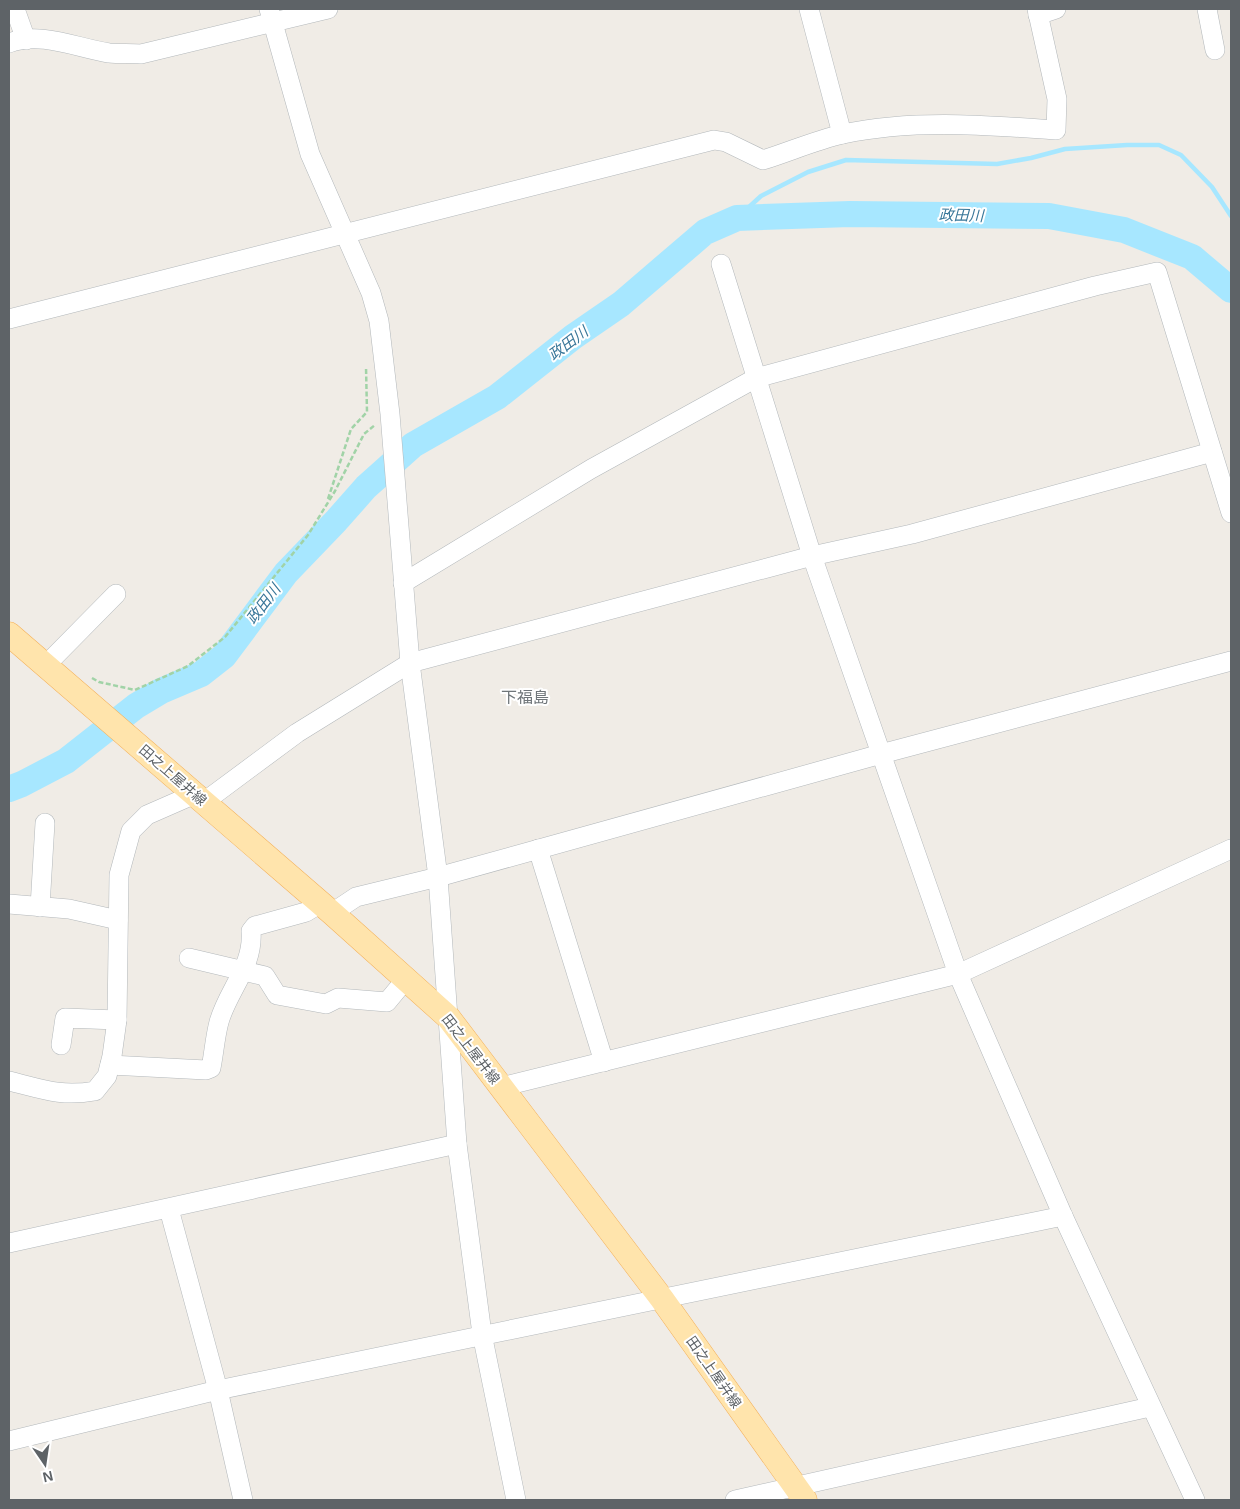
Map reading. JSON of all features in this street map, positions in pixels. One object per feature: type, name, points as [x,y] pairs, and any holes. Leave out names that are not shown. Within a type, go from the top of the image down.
[{"type":"main road","name":"田之上屋井線","points":[[9,634],[326,908],[448,1017],[662,1299],[800,1493]]},
{"type":"street","points":[[15,9],[17,42],[48,40],[111,53],[141,54],[271,16],[328,9]]},
{"type":"street","points":[[809,9],[842,134]]},
{"type":"street","points":[[9,319],[714,140],[726,142],[763,160],[842,134],[917,125],[970,124],[1056,130],[1057,99],[1037,12],[1056,9]]},
{"type":"street","points":[[1207,9],[1214,50]]},
{"type":"street","points":[[271,16],[310,154],[371,293],[379,321],[390,413],[410,663],[438,877],[457,1144],[482,1334],[516,1500]]},
{"type":"street","points":[[721,264],[812,556],[958,974],[1062,1216],[1195,1500]]},
{"type":"street","points":[[404,583],[591,469],[756,378],[889,340],[1095,286],[1157,272],[1231,513]]},
{"type":"street","points":[[9,1081],[60,1094],[74,1094],[95,1091],[107,1076],[117,1020],[119,875],[131,831],[147,815],[199,798],[297,733],[410,663],[812,556],[912,534],[1212,452]]},
{"type":"street","points":[[46,665],[116,594]]},
{"type":"street","points":[[110,1065],[206,1070],[211,1068],[219,1021],[244,971],[252,940],[251,931],[255,926],[881,754],[1231,661]]},
{"type":"street","points":[[40,907],[45,823]]},
{"type":"street","points":[[538,849],[604,1062]]},
{"type":"street","points":[[501,1087],[958,974],[1231,849]]},
{"type":"street","points":[[9,904],[68,909],[118,920]]},
{"type":"street","points":[[189,958],[265,976],[277,995],[326,1004],[338,998],[387,1002],[406,980]]},
{"type":"street","points":[[62,1045],[66,1018],[117,1020]]},
{"type":"street","points":[[9,1243],[457,1144]]},
{"type":"street","points":[[169,1209],[218,1390],[243,1500]]},
{"type":"street","points":[[9,1441],[218,1390],[482,1334],[662,1299],[1062,1216]]},
{"type":"street","points":[[735,1500],[800,1493],[1150,1407]]},
{"type":"path","points":[[326,506],[351,429],[366,412],[366,366]]},
{"type":"path","points":[[67,683],[80,672],[99,682],[135,690],[188,666],[225,637],[308,535],[326,506],[364,434],[390,413]]},
{"type":"waterway","points":[[737,218],[761,196],[808,172],[846,160],[997,164],[1065,149],[1127,145],[1159,145],[1181,155],[1212,187],[1231,216]]},
{"type":"waterway","name":"政田川","points":[[9,789],[66,761],[136,706],[161,691],[201,674],[224,656],[286,573],[366,487],[413,445],[497,397],[573,337],[621,304],[705,232],[737,218],[850,214],[1049,216],[1124,230],[1192,257],[1231,290]]},
{"type":"district","name":"下福島","points":[[525,697]]}]
